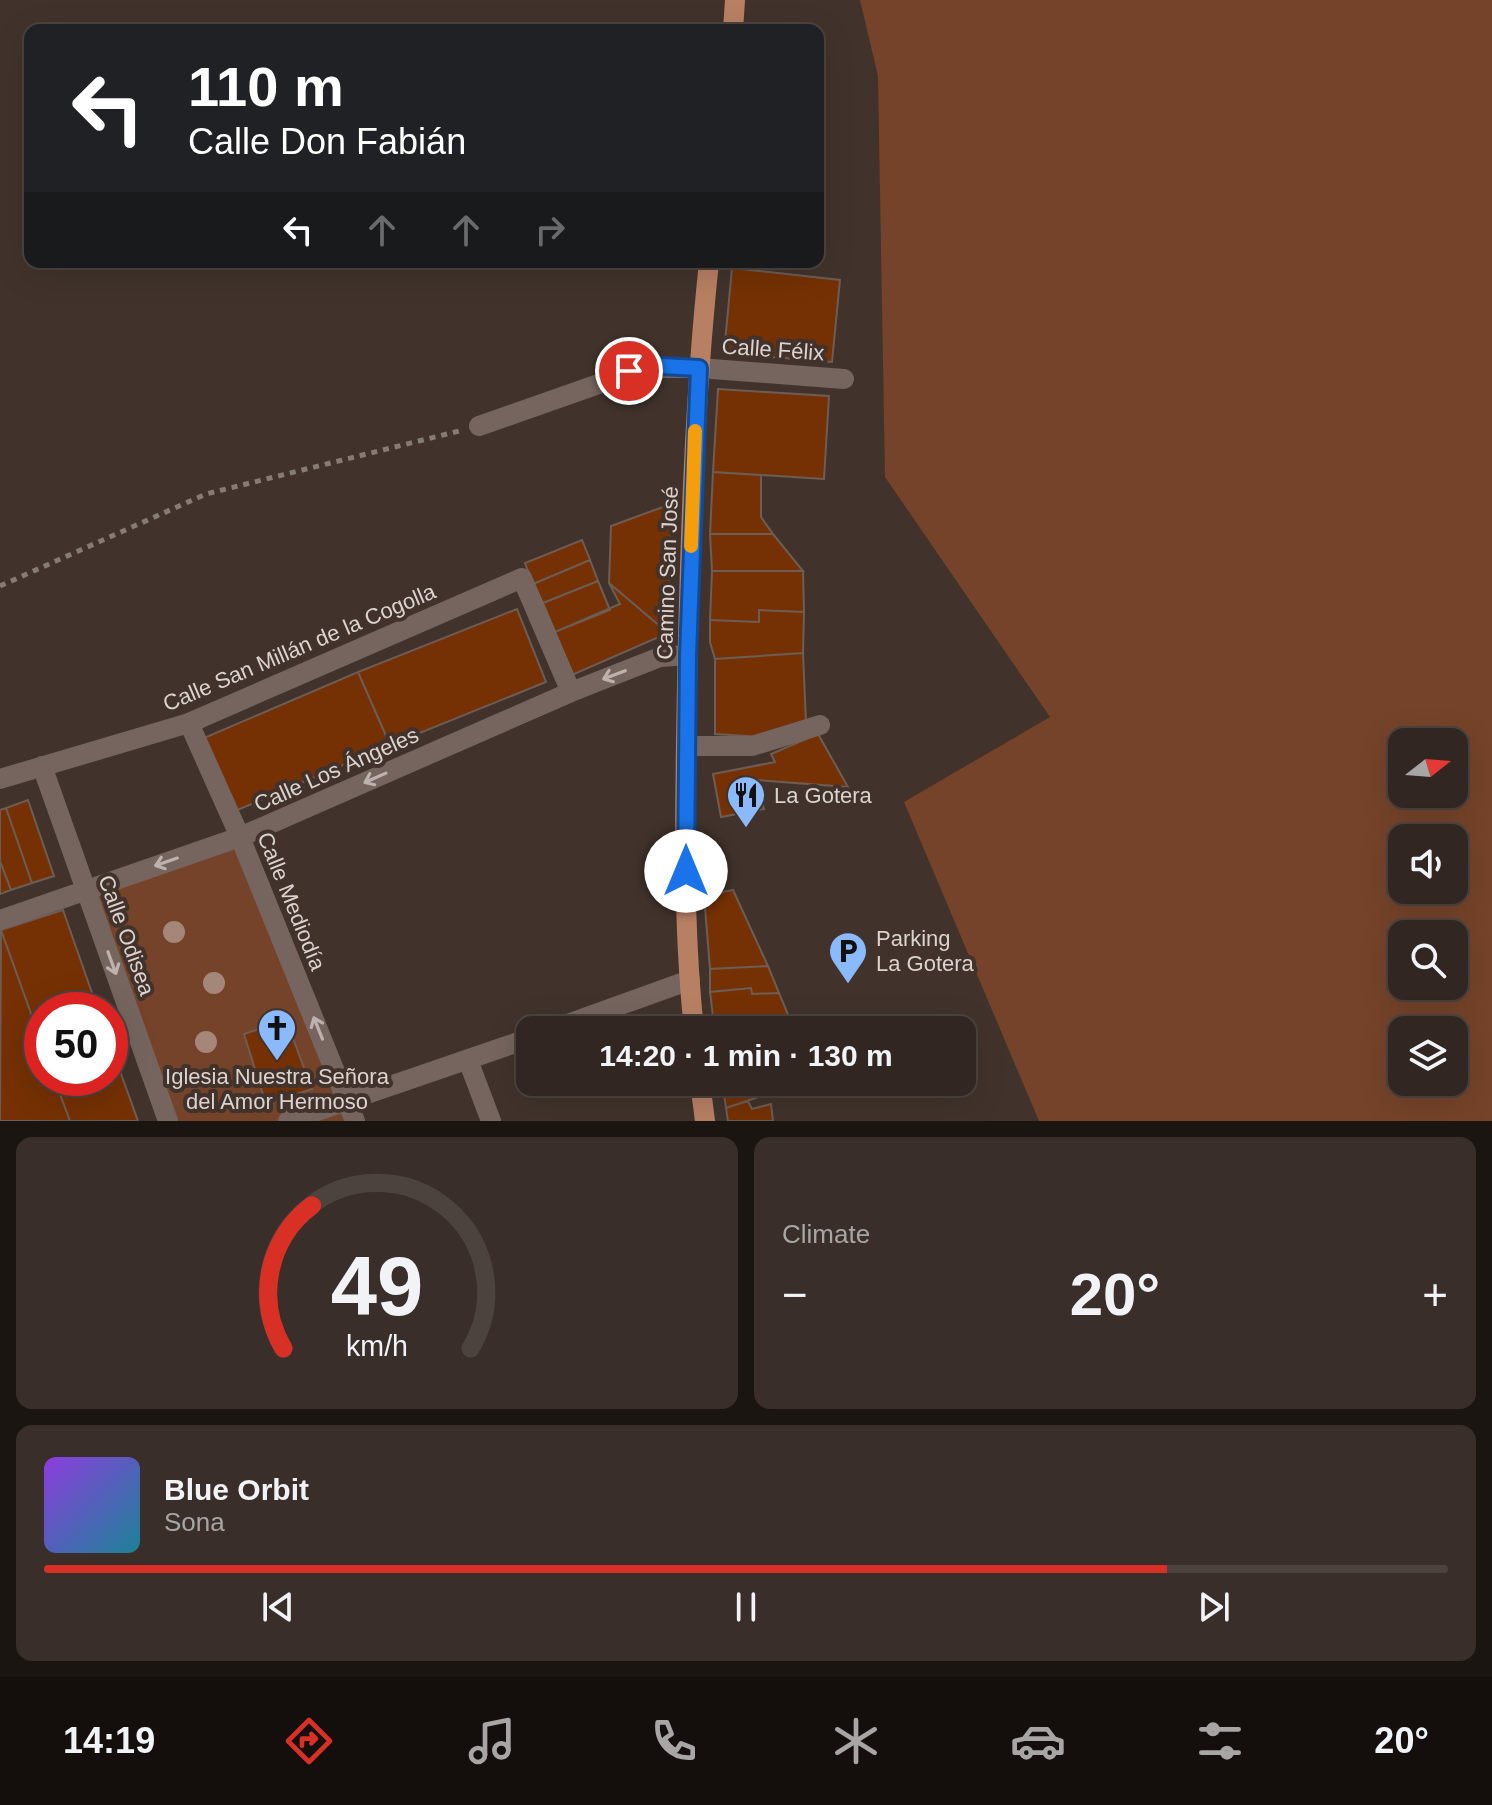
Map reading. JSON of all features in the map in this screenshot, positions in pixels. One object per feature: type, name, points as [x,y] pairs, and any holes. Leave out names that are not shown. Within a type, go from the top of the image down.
[{"type":"main road","points":[[733,24],[735,0]]},
{"type":"main road","name":"Camino San José","points":[[693,1016],[686,746],[699,368],[708,268]]},
{"type":"main road","points":[[702,1096],[705,1121]]},
{"type":"street","name":"Calle Félix","points":[[479,426],[629,371],[661,366],[844,379]]},
{"type":"street","name":"Calle San Millán de la Cogolla","points":[[0,779],[189,723],[522,578],[571,692]]},
{"type":"street","name":"Calle Los Ángeles","points":[[0,920],[240,837],[571,692],[660,657],[688,655]]},
{"type":"street","name":"Calle Mediodía","points":[[189,723],[240,837],[355,1121]]},
{"type":"street","points":[[686,746],[752,746],[820,725]]},
{"type":"street","name":"Calle Odisea","points":[[42,766],[168,1121]]},
{"type":"street","points":[[590,1016],[690,980]]},
{"type":"street","points":[[288,1121],[516,1043]]},
{"type":"street","points":[[468,1060],[491,1121]]},
{"type":"path","points":[[0,586],[206,494],[479,426]]},
{"type":"shaded area","points":[[860,0],[1492,0],[1492,1121],[1039,1121],[904,802],[1050,717],[885,477],[878,76]]},
{"type":"shaded area","points":[[240,837],[355,1121],[167,1121],[128,1009],[128,992],[122,992],[86,889]]},
{"type":"building","points":[[732,268],[840,280],[832,362],[724,353]]},
{"type":"building","points":[[718,389],[829,396],[824,479],[713,472]]},
{"type":"building","points":[[713,472],[761,475],[761,517],[773,534],[710,534]]},
{"type":"building","points":[[671,504],[668,633],[609,583],[611,526]]},
{"type":"building","points":[[710,534],[773,534],[803,571],[712,571]]},
{"type":"building","points":[[582,540],[590,560],[533,584],[525,563]]},
{"type":"building","points":[[590,560],[598,581],[543,603],[533,584]]},
{"type":"building","points":[[712,571],[803,571],[804,612],[759,610],[759,622],[710,620]]},
{"type":"building","points":[[598,581],[610,610],[555,632],[543,603]]},
{"type":"building","points":[[609,583],[668,633],[572,675],[555,632],[620,604]]},
{"type":"building","points":[[517,609],[546,682],[390,745],[358,672]]},
{"type":"building","points":[[759,610],[804,612],[803,653],[715,659],[710,642],[710,620],[759,622]]},
{"type":"building","points":[[803,653],[806,723],[762,737],[715,734],[715,659]]},
{"type":"building","points":[[358,672],[390,745],[235,811],[204,738]]},
{"type":"building","points":[[818,734],[848,787],[756,780],[764,809],[721,817],[713,774],[775,762],[771,754]]},
{"type":"building","points":[[28,800],[54,876],[32,883],[6,808]]},
{"type":"building","points":[[6,808],[32,883],[11,890],[0,861],[0,810]]},
{"type":"building","points":[[0,861],[11,890],[0,894]]},
{"type":"building","points":[[733,890],[768,966],[710,969],[704,895]]},
{"type":"building","points":[[63,910],[92,992],[24,994],[1,930]]},
{"type":"building","points":[[1,930],[24,994],[24,1096],[61,1096],[70,1121],[0,1121]]},
{"type":"building","points":[[768,966],[779,993],[752,994],[751,988],[710,992],[710,969]]},
{"type":"building","points":[[751,988],[752,994],[779,993],[789,1016],[713,1016],[710,992]]},
{"type":"building","name":"Iglesia Nuestra Señora del Amor Hermoso","points":[[286,1020],[312,1089],[266,1104],[244,1034]]},
{"type":"building","points":[[128,1093],[138,1121],[70,1121],[61,1096],[128,1096]]},
{"type":"building","points":[[724,1096],[761,1096],[726,1108]]},
{"type":"building","points":[[748,1101],[752,1109],[771,1104],[773,1121],[728,1121],[726,1108]]},
{"type":"slow traffic","points":[[691,546],[695,431]]},
{"type":"place","name":"La Gotera","points":[[746,829]]},
{"type":"place","name":"Parking La Gotera","points":[[848,985]]},
{"type":"place","name":"Iglesia Nuestra Señora del Amor Hermoso","points":[[277,1062]]},
{"type":"route","points":[[629,371],[661,366],[699,368],[688,655],[686,871]]}]
